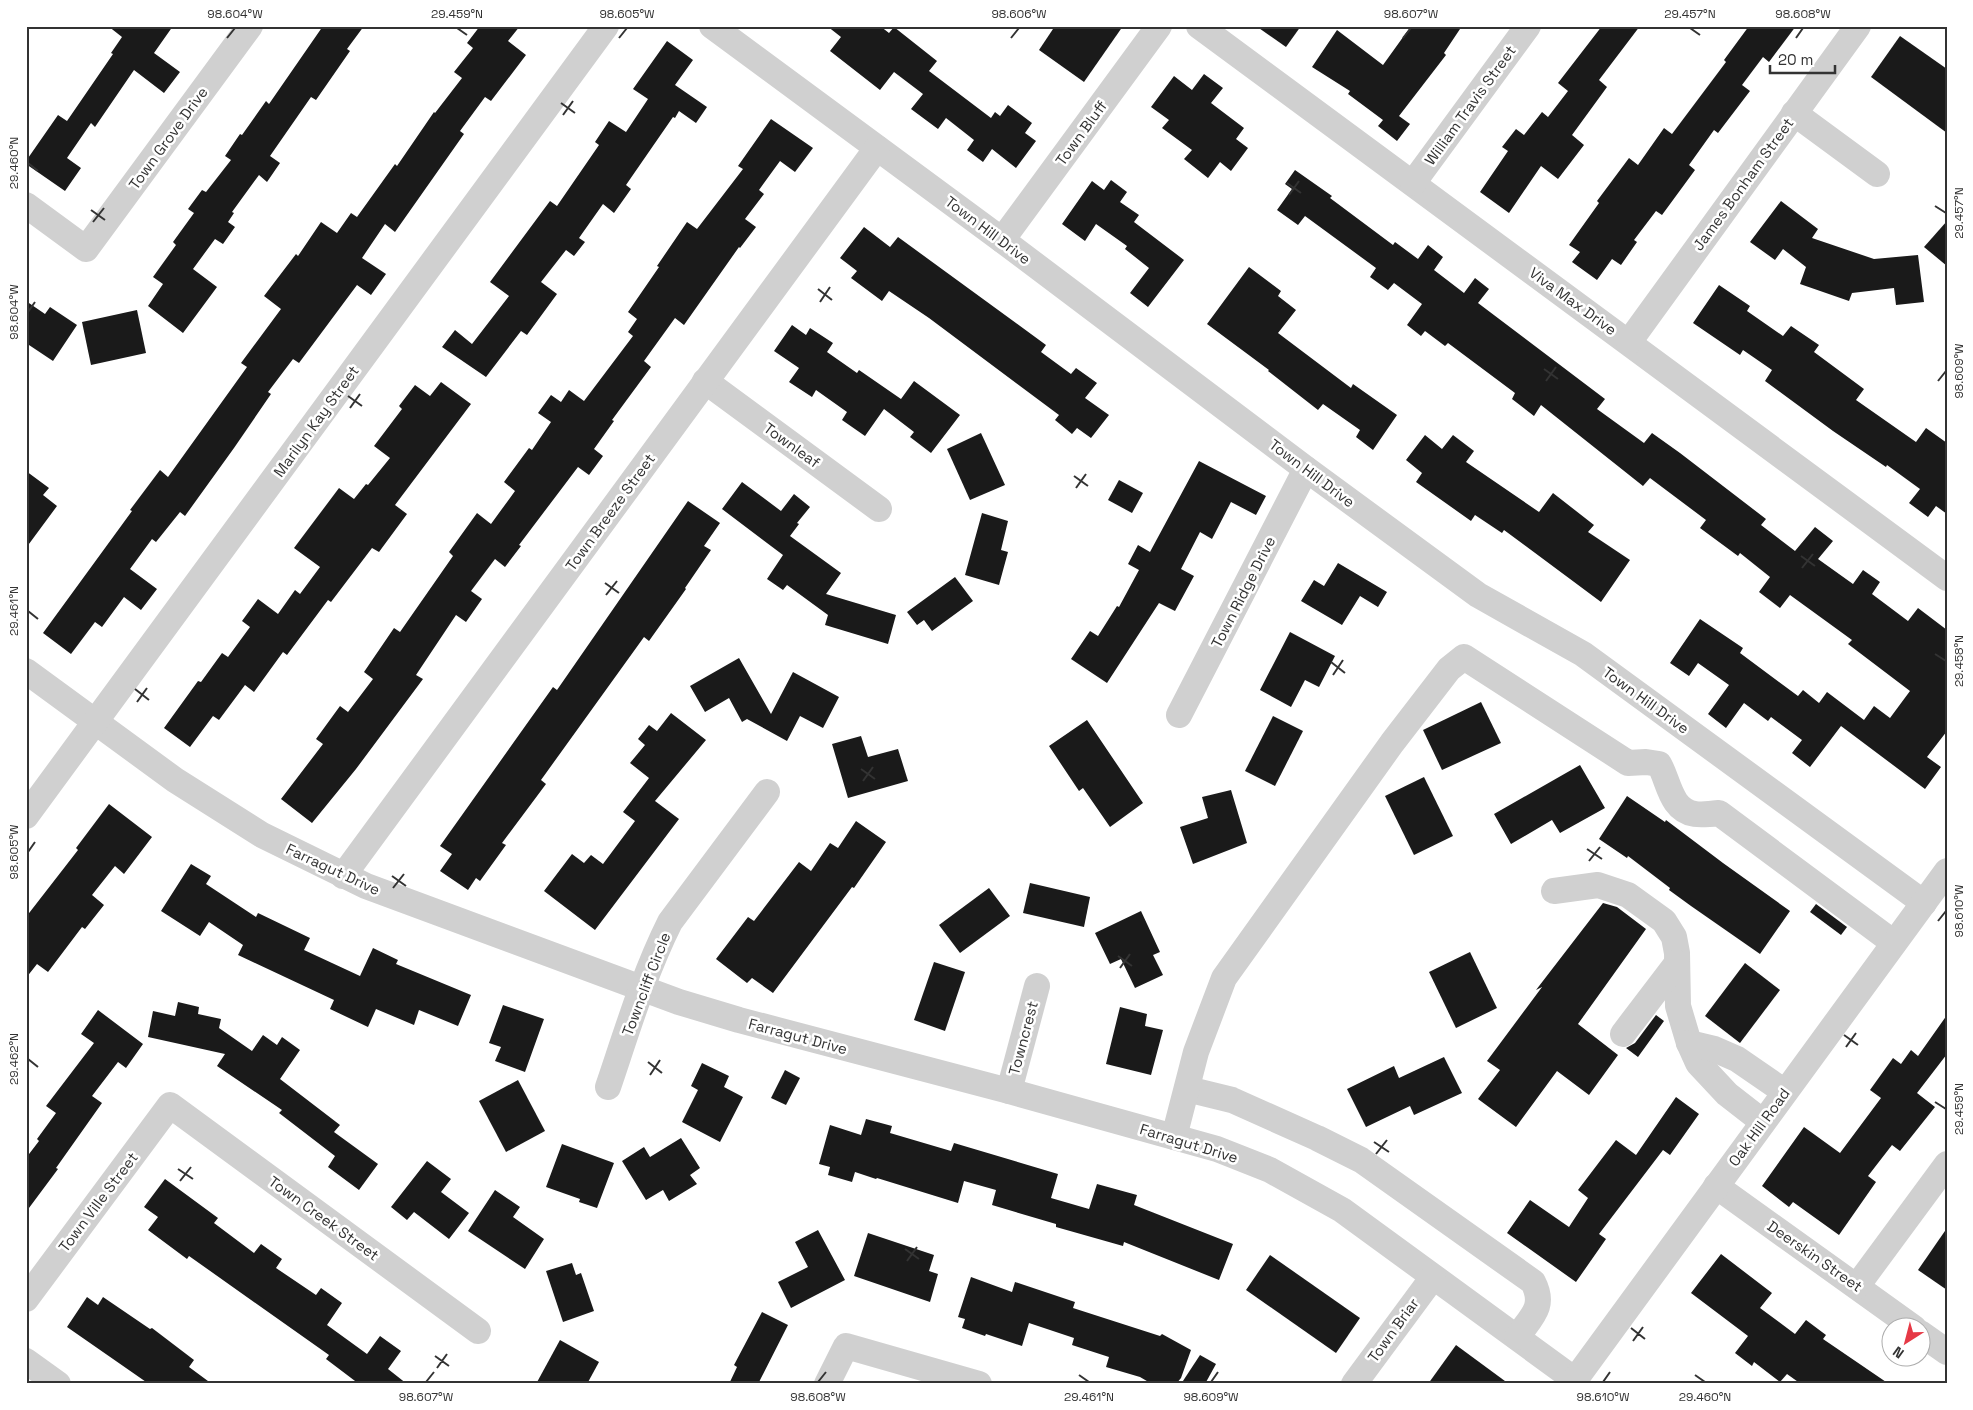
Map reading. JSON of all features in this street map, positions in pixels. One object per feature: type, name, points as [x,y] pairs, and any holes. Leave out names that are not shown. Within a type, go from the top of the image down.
[{"type":"street","name":"Town Grove Drive","points":[[26,205],[86,249],[250,26]]},
{"type":"street","name":"Marilyn Kay Street","points":[[26,816],[606,26]]},
{"type":"street","name":"Town Hill Drive","points":[[712,26],[1478,595],[1583,654],[1924,903]]},
{"type":"street","name":"Town Bluff","points":[[1002,240],[1159,26]]},
{"type":"street","name":"Viva Max Drive","points":[[1199,26],[1947,578]]},
{"type":"street","name":"William Travis Street","points":[[1413,183],[1528,26]]},
{"type":"street","name":"James Bonham Street","points":[[1629,342],[1858,26]]},
{"type":"street","points":[[1794,113],[1877,174]]},
{"type":"street","name":"Town Breeze Street","points":[[343,876],[877,148]]},
{"type":"street","name":"Townleaf","points":[[705,381],[879,509]]},
{"type":"street","name":"Town Ridge Drive","points":[[1179,715],[1306,469]]},
{"type":"street","points":[[1174,1137],[1196,1052],[1224,978],[1448,668],[1464,657],[1628,763],[1646,762],[1660,764],[1667,777],[1669,790],[1679,807],[1694,814],[1719,813],[1894,943]]},
{"type":"street","name":"Farragut Drive","points":[[26,671],[175,780],[262,835],[366,886],[680,1002],[739,1020],[1008,1091],[1217,1149],[1270,1170],[1342,1210],[1517,1337],[1573,1382]]},
{"type":"street","name":"Towncliff Circle","points":[[608,1087],[642,987],[670,922],[767,792]]},
{"type":"street","name":"Oak Hill Road","points":[[1573,1382],[1947,872]]},
{"type":"street","points":[[1554,891],[1598,885],[1628,895],[1664,921],[1674,937],[1677,953],[1678,1006],[1689,1043],[1698,1063],[1721,1088],[1763,1122]]},
{"type":"street","points":[[1623,1034],[1677,964]]},
{"type":"street","name":"Towncrest","points":[[1008,1091],[1036,986]]},
{"type":"street","points":[[1689,1043],[1714,1049],[1737,1059],[1785,1092]]},
{"type":"street","points":[[1187,1089],[1232,1100],[1361,1160],[1533,1282],[1540,1294],[1536,1311],[1517,1337]]},
{"type":"street","name":"Town Ville Street","points":[[26,1299],[170,1105]]},
{"type":"street","name":"Town Creek Street","points":[[170,1105],[478,1331]]},
{"type":"street","points":[[1857,1286],[1947,1164]]},
{"type":"street","name":"Deerskin Street","points":[[1716,1186],[1900,1318]]},
{"type":"street","name":"Town Briar","points":[[1354,1384],[1433,1276]]},
{"type":"street","points":[[1930,1340],[1947,1352]]},
{"type":"street","points":[[827,1384],[846,1346],[979,1384]]},
{"type":"street","points":[[26,1361],[58,1384]]},
{"type":"building","points":[[108,26],[173,26],[154,53],[180,72],[164,93],[134,70],[95,127],[91,123],[67,158],[81,168],[65,191],[26,164],[26,161],[58,115],[67,121],[113,54],[111,53],[122,37]]},
{"type":"building","points":[[323,26],[364,26],[347,49],[350,51],[316,100],[311,97],[270,156],[280,163],[267,182],[259,175],[232,212],[234,213],[228,222],[235,227],[223,244],[215,239],[193,269],[217,287],[183,333],[148,306],[163,284],[153,277],[176,245],[173,242],[194,213],[188,209],[202,190],[206,192],[231,160],[225,156],[240,134],[242,135],[266,101],[269,104]]},
{"type":"building","points":[[480,26],[520,26],[508,41],[526,55],[491,101],[485,97],[460,131],[464,134],[395,232],[385,224],[362,258],[386,274],[371,295],[357,285],[299,363],[293,359],[268,392],[271,394],[185,516],[180,512],[156,542],[152,539],[130,569],[157,589],[141,610],[124,597],[102,627],[95,622],[71,654],[43,633],[160,470],[168,477],[247,367],[241,363],[281,309],[264,296],[296,254],[298,256],[321,222],[337,233],[351,213],[357,217],[395,164],[397,166],[434,112],[462,78],[454,72],[473,48],[467,43]]},
{"type":"building","points":[[827,26],[880,26],[889,33],[894,27],[937,61],[929,71],[991,118],[995,112],[1000,116],[1008,105],[1032,123],[1025,133],[1036,141],[1016,168],[992,149],[983,162],[967,150],[974,140],[946,118],[938,129],[911,109],[923,94],[894,72],[880,90],[830,51],[841,37]]},
{"type":"building","points":[[1055,26],[1123,26],[1084,82],[1039,50]]},
{"type":"building","points":[[1256,26],[1301,26],[1286,47]]},
{"type":"building","points":[[1411,26],[1462,26],[1444,53],[1446,55],[1399,116],[1410,124],[1397,141],[1378,126],[1383,120],[1348,94],[1350,91],[1312,67],[1337,30],[1383,65]]},
{"type":"building","points":[[1602,26],[1640,26],[1599,80],[1607,87],[1572,135],[1584,145],[1558,179],[1541,166],[1509,213],[1480,192],[1508,151],[1502,147],[1516,129],[1524,135],[1542,112],[1548,117],[1568,91],[1558,83]]},
{"type":"building","points":[[1749,26],[1796,26],[1769,62],[1763,57],[1742,85],[1750,91],[1718,133],[1714,130],[1689,165],[1695,170],[1662,215],[1656,211],[1634,240],[1637,242],[1621,265],[1612,259],[1597,280],[1572,262],[1580,252],[1569,245],[1599,203],[1597,201],[1629,158],[1638,165],[1664,128],[1672,134],[1726,62],[1724,60]]},
{"type":"building","points":[[1900,36],[1947,69],[1947,133],[1871,77]]},
{"type":"building","points":[[667,41],[693,60],[675,85],[707,107],[696,123],[679,111],[675,118],[673,117],[626,185],[631,189],[614,213],[603,204],[579,238],[585,242],[574,256],[566,250],[541,282],[557,294],[527,335],[521,331],[486,377],[442,347],[455,330],[472,344],[509,296],[490,282],[550,201],[557,206],[599,145],[595,142],[609,121],[626,132],[648,99],[633,89]]},
{"type":"building","points":[[1204,74],[1223,88],[1211,103],[1244,128],[1236,139],[1248,148],[1231,171],[1220,162],[1208,178],[1184,159],[1192,150],[1162,128],[1169,120],[1151,107],[1174,76],[1192,90]]},
{"type":"building","points":[[771,119],[813,148],[795,172],[780,161],[759,190],[764,194],[745,219],[756,227],[739,247],[684,325],[675,318],[644,361],[651,367],[612,420],[614,421],[594,449],[603,456],[589,475],[578,467],[519,545],[521,546],[505,567],[495,559],[471,591],[482,599],[466,622],[456,615],[416,675],[423,679],[356,769],[312,823],[281,799],[323,744],[316,739],[340,706],[348,712],[373,679],[364,672],[394,628],[400,632],[453,556],[449,552],[477,513],[491,524],[515,491],[504,482],[529,448],[532,450],[551,422],[538,413],[551,395],[561,402],[569,390],[584,401],[633,336],[628,332],[637,319],[628,312],[659,267],[657,266],[687,222],[697,229],[743,169],[738,166]]},
{"type":"building","points":[[1295,170],[1332,196],[1330,198],[1393,245],[1395,242],[1418,259],[1428,245],[1443,257],[1434,270],[1464,293],[1475,278],[1489,289],[1478,303],[1605,399],[1597,409],[1644,443],[1652,433],[1680,453],[1766,519],[1761,525],[1795,551],[1815,527],[1833,541],[1818,559],[1853,584],[1863,570],[1880,582],[1872,594],[1908,621],[1918,608],[1947,630],[1947,731],[1927,757],[1941,767],[1925,789],[1841,726],[1810,767],[1792,753],[1802,740],[1771,717],[1768,721],[1744,703],[1726,728],[1708,714],[1729,685],[1698,663],[1689,676],[1670,663],[1700,619],[1743,648],[1740,653],[1798,696],[1803,690],[1819,703],[1827,692],[1864,720],[1874,706],[1890,718],[1910,691],[1848,644],[1852,640],[1790,595],[1780,608],[1759,592],[1770,577],[1740,553],[1738,556],[1700,528],[1706,520],[1650,478],[1643,486],[1541,405],[1534,416],[1512,399],[1515,393],[1448,343],[1445,346],[1425,331],[1421,336],[1407,325],[1422,304],[1394,283],[1388,290],[1370,277],[1376,268],[1305,216],[1298,225],[1277,210],[1292,189],[1285,184]]},
{"type":"building","points":[[1111,180],[1127,192],[1120,202],[1139,215],[1134,222],[1184,260],[1148,307],[1130,293],[1149,268],[1125,249],[1127,246],[1096,224],[1085,241],[1062,224],[1092,181],[1104,190]]},
{"type":"building","points":[[1781,201],[1818,229],[1812,238],[1874,259],[1918,255],[1924,302],[1896,305],[1894,288],[1852,293],[1849,301],[1800,284],[1806,267],[1783,249],[1775,260],[1750,242]]},
{"type":"building","points":[[1947,221],[1947,266],[1924,247]]},
{"type":"building","points":[[864,227],[890,247],[898,237],[1046,345],[1041,352],[1071,374],[1076,368],[1097,383],[1085,398],[1109,415],[1091,438],[1077,428],[1072,434],[1055,420],[1059,415],[929,318],[889,291],[882,301],[851,278],[857,271],[840,258]]},
{"type":"building","points":[[1249,267],[1281,291],[1278,296],[1296,310],[1278,333],[1351,388],[1353,384],[1397,415],[1373,450],[1356,437],[1360,430],[1323,404],[1318,410],[1269,370],[1207,324]]},
{"type":"building","points":[[1719,285],[1750,306],[1747,311],[1783,336],[1791,326],[1819,345],[1814,352],[1864,389],[1856,400],[1916,442],[1926,428],[1947,443],[1947,514],[1936,506],[1928,517],[1909,503],[1920,489],[1887,465],[1886,467],[1833,431],[1765,381],[1772,370],[1743,350],[1740,355],[1693,323]]},
{"type":"building","points":[[26,301],[45,314],[50,307],[77,325],[53,361],[26,343]]},
{"type":"building","points":[[137,310],[146,353],[91,365],[82,322]]},
{"type":"building","points":[[792,325],[806,335],[810,328],[833,343],[827,352],[857,373],[859,370],[901,399],[914,381],[960,415],[931,453],[910,437],[914,432],[884,409],[865,436],[842,420],[847,412],[816,390],[812,397],[789,382],[799,368],[774,351]]},
{"type":"building","points":[[441,382],[471,404],[395,505],[407,514],[379,552],[372,548],[331,602],[328,600],[287,655],[283,652],[254,692],[245,685],[219,720],[213,716],[190,747],[164,728],[198,681],[201,682],[222,653],[228,657],[250,627],[242,621],[258,599],[278,614],[295,590],[300,594],[320,567],[294,548],[339,488],[354,499],[390,458],[374,446],[402,409],[399,406],[415,385],[430,396]]},
{"type":"building","points":[[981,433],[1005,485],[970,500],[947,449]]},
{"type":"building","points":[[1425,435],[1442,449],[1453,435],[1474,451],[1466,462],[1539,512],[1553,493],[1594,525],[1588,532],[1630,560],[1601,602],[1504,530],[1502,533],[1475,515],[1471,521],[1416,482],[1422,473],[1406,460]]},
{"type":"building","points":[[1199,461],[1266,496],[1256,515],[1231,502],[1212,539],[1200,532],[1181,569],[1194,576],[1175,611],[1159,603],[1107,683],[1071,659],[1090,631],[1098,636],[1117,606],[1119,607],[1139,570],[1128,564],[1138,545],[1150,552]]},
{"type":"building","points":[[26,471],[49,488],[43,495],[57,506],[26,548]]},
{"type":"building","points":[[1119,480],[1143,493],[1132,513],[1108,500]]},
{"type":"building","points":[[742,482],[781,511],[794,494],[810,507],[797,523],[799,524],[790,536],[841,573],[826,594],[896,615],[888,644],[825,625],[828,615],[787,585],[783,590],[767,579],[783,555],[722,509]]},
{"type":"building","points":[[688,501],[720,523],[704,546],[711,550],[649,641],[644,637],[541,780],[546,784],[502,843],[506,845],[480,881],[476,878],[468,890],[440,871],[452,854],[440,846],[553,687],[557,690]]},
{"type":"building","points":[[982,513],[1008,521],[1001,550],[1008,552],[999,585],[965,575]]},
{"type":"building","points":[[1338,563],[1387,592],[1378,607],[1360,596],[1342,625],[1301,601],[1314,580],[1324,586]]},
{"type":"building","points":[[955,577],[973,601],[932,631],[924,620],[917,625],[907,612]]},
{"type":"building","points":[[1290,632],[1335,656],[1319,687],[1305,680],[1291,707],[1260,690]]},
{"type":"building","points":[[739,658],[771,714],[793,672],[839,697],[823,728],[800,716],[787,741],[747,719],[742,722],[729,698],[705,712],[690,686]]},
{"type":"building","points":[[1481,702],[1501,743],[1442,770],[1423,730]]},
{"type":"building","points":[[671,713],[706,740],[655,801],[679,819],[595,930],[544,891],[572,854],[584,863],[591,855],[603,864],[635,821],[623,812],[649,778],[630,763],[645,745],[638,739],[649,725],[657,731]]},
{"type":"building","points":[[1273,716],[1303,731],[1275,786],[1245,771]]},
{"type":"building","points":[[1087,720],[1143,803],[1110,827],[1083,788],[1079,791],[1049,746]]},
{"type":"building","points":[[861,736],[868,757],[898,749],[908,781],[848,798],[832,744]]},
{"type":"building","points":[[1580,765],[1605,808],[1560,833],[1552,820],[1511,844],[1494,814]]},
{"type":"building","points":[[1424,777],[1453,836],[1414,855],[1385,796]]},
{"type":"building","points":[[1231,790],[1247,843],[1193,864],[1180,827],[1208,818],[1202,797]]},
{"type":"building","points":[[1627,796],[1665,822],[1666,820],[1790,911],[1760,954],[1669,890],[1670,888],[1628,856],[1627,858],[1599,839]]},
{"type":"building","points":[[109,804],[152,837],[124,874],[115,866],[92,895],[104,905],[85,929],[82,927],[48,972],[37,964],[26,978],[26,917],[78,850],[76,848]]},
{"type":"building","points":[[856,821],[886,842],[854,888],[852,887],[773,993],[752,978],[747,983],[716,959],[748,917],[754,921],[799,862],[811,871],[830,843],[838,848]]},
{"type":"building","points":[[191,864],[211,876],[206,884],[256,917],[258,913],[310,938],[304,950],[360,976],[373,948],[398,960],[396,964],[471,995],[458,1026],[419,1010],[414,1025],[376,1009],[368,1027],[330,1009],[334,1000],[238,955],[243,945],[209,922],[200,936],[161,911]]},
{"type":"building","points":[[1030,883],[1090,897],[1084,927],[1023,913]]},
{"type":"building","points":[[989,888],[1010,916],[960,953],[939,925]]},
{"type":"building","points":[[1603,903],[1617,907],[1646,929],[1578,1024],[1618,1055],[1589,1095],[1557,1071],[1516,1127],[1478,1099],[1500,1070],[1487,1061],[1542,987],[1536,990]]},
{"type":"building","points":[[1816,904],[1847,927],[1841,935],[1810,912]]},
{"type":"building","points":[[1141,911],[1160,952],[1153,955],[1163,975],[1135,988],[1121,959],[1110,964],[1095,933]]},
{"type":"building","points":[[1470,952],[1497,1008],[1456,1028],[1429,972]]},
{"type":"building","points":[[934,962],[965,972],[945,1031],[914,1020]]},
{"type":"building","points":[[1745,963],[1780,990],[1740,1043],[1705,1016]]},
{"type":"building","points":[[178,1002],[199,1007],[198,1014],[221,1019],[219,1028],[252,1051],[263,1035],[277,1045],[282,1037],[300,1050],[280,1079],[340,1125],[334,1132],[378,1164],[359,1190],[328,1167],[335,1156],[279,1113],[282,1110],[217,1066],[225,1054],[148,1037],[153,1011],[175,1016]]},
{"type":"building","points":[[503,1005],[544,1019],[525,1072],[495,1061],[501,1047],[489,1043]]},
{"type":"building","points":[[1120,1007],[1147,1014],[1145,1026],[1163,1030],[1151,1075],[1106,1064]]},
{"type":"building","points":[[98,1010],[143,1044],[126,1068],[118,1062],[92,1096],[102,1103],[56,1168],[58,1169],[26,1212],[26,1158],[56,1113],[46,1106],[94,1043],[81,1034]]},
{"type":"building","points":[[1656,1015],[1664,1021],[1638,1057],[1626,1048],[1635,1043]]},
{"type":"building","points":[[1947,1015],[1947,1054],[1917,1093],[1935,1107],[1900,1151],[1892,1145],[1868,1176],[1876,1182],[1839,1235],[1793,1202],[1789,1207],[1762,1186],[1804,1127],[1840,1153],[1881,1098],[1870,1090],[1893,1058],[1901,1064],[1911,1050],[1918,1056]]},
{"type":"building","points":[[1444,1057],[1462,1093],[1414,1115],[1410,1106],[1366,1127],[1347,1089],[1394,1066],[1399,1078]]},
{"type":"building","points":[[702,1063],[729,1076],[724,1087],[743,1097],[720,1142],[682,1122],[698,1090],[691,1086]]},
{"type":"building","points":[[785,1070],[800,1078],[786,1105],[771,1098]]},
{"type":"building","points":[[518,1080],[545,1131],[506,1152],[479,1101]]},
{"type":"building","points":[[1676,1097],[1699,1114],[1670,1155],[1663,1150],[1599,1234],[1606,1239],[1576,1282],[1507,1233],[1530,1200],[1569,1227],[1588,1198],[1578,1190],[1616,1140],[1636,1155]]},
{"type":"building","points":[[866,1119],[892,1126],[890,1133],[951,1151],[954,1143],[1058,1174],[1051,1198],[1089,1209],[1097,1184],[1137,1195],[1134,1205],[1233,1244],[1219,1280],[1124,1242],[1123,1246],[1056,1227],[1056,1224],[992,1205],[996,1190],[964,1181],[958,1203],[855,1172],[852,1182],[828,1175],[830,1167],[819,1164],[830,1125],[861,1135]]},
{"type":"building","points":[[681,1138],[700,1168],[690,1175],[697,1184],[669,1201],[663,1190],[646,1200],[622,1161],[644,1147],[650,1157]]},
{"type":"building","points":[[562,1144],[614,1163],[597,1208],[579,1202],[580,1199],[546,1187]]},
{"type":"building","points":[[427,1161],[451,1179],[441,1192],[469,1213],[449,1239],[414,1212],[407,1220],[391,1207]]},
{"type":"building","points":[[165,1179],[218,1218],[214,1223],[254,1253],[261,1244],[282,1259],[276,1268],[316,1295],[321,1288],[342,1303],[327,1325],[367,1354],[380,1336],[401,1351],[388,1369],[407,1384],[359,1384],[326,1359],[329,1355],[189,1256],[187,1259],[148,1230],[158,1217],[144,1207]]},
{"type":"building","points":[[495,1190],[520,1207],[513,1217],[544,1239],[525,1269],[468,1231]]},
{"type":"building","points":[[1947,1228],[1947,1290],[1918,1270]]},
{"type":"building","points":[[818,1230],[845,1280],[791,1308],[778,1282],[808,1267],[795,1242]]},
{"type":"building","points":[[868,1233],[934,1255],[929,1271],[938,1274],[930,1302],[854,1276]]},
{"type":"building","points":[[1721,1254],[1772,1293],[1760,1308],[1795,1334],[1806,1320],[1826,1335],[1823,1339],[1889,1384],[1801,1384],[1787,1374],[1780,1382],[1754,1362],[1752,1366],[1735,1353],[1748,1336],[1691,1293]]},
{"type":"building","points":[[1270,1255],[1360,1318],[1336,1353],[1246,1290]]},
{"type":"building","points":[[572,1263],[576,1275],[581,1273],[594,1311],[563,1322],[546,1271]]},
{"type":"building","points":[[971,1277],[1012,1292],[1015,1282],[1075,1302],[1073,1308],[1160,1336],[1162,1334],[1191,1350],[1181,1378],[1176,1384],[1152,1384],[1140,1377],[1106,1367],[1109,1357],[1072,1345],[1074,1338],[1029,1323],[1022,1346],[962,1328],[965,1319],[958,1317]]},
{"type":"building","points":[[87,1297],[98,1305],[103,1297],[150,1329],[152,1328],[194,1360],[189,1367],[212,1384],[149,1384],[67,1327]]},
{"type":"building","points":[[762,1312],[788,1325],[758,1384],[729,1384],[737,1367],[734,1365]]},
{"type":"building","points":[[560,1340],[599,1362],[587,1384],[536,1384]]},
{"type":"building","points":[[1456,1345],[1509,1384],[1428,1384]]},
{"type":"building","points":[[1200,1355],[1216,1364],[1205,1384],[1181,1384]]}]
